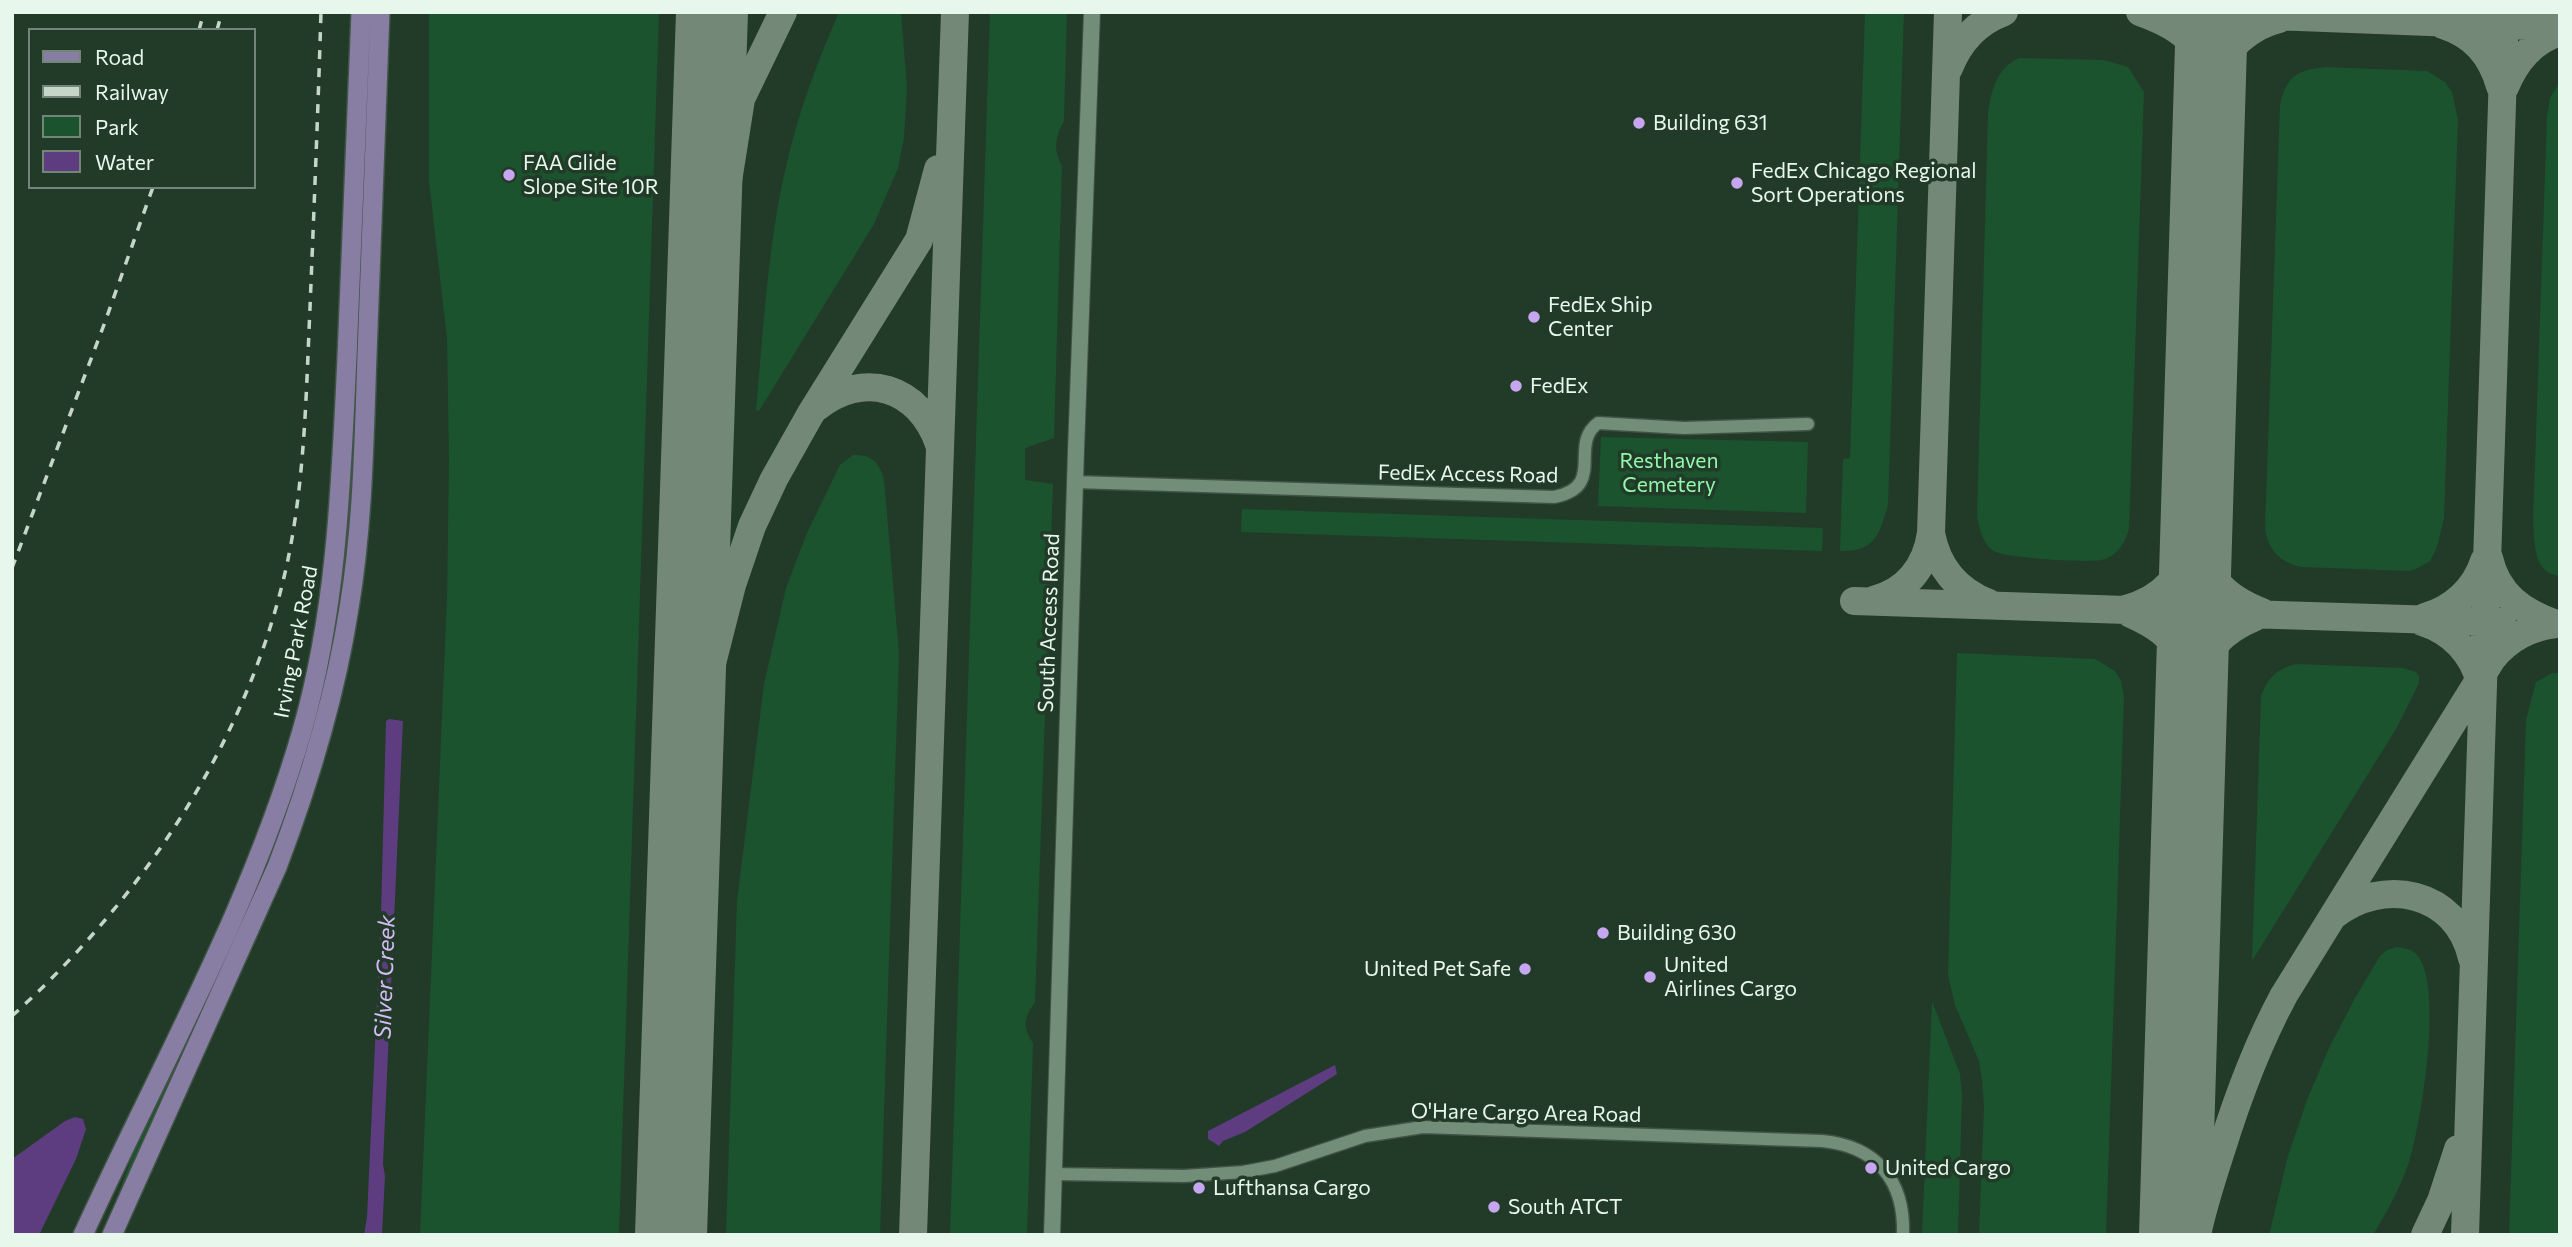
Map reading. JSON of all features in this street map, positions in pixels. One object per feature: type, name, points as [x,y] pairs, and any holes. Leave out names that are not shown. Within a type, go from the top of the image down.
[{"type":"main road","name":"Irving Park Road","points":[[83,1235],[219,951],[258,860],[298,742],[316,674],[328,616],[338,529],[361,12]]},
{"type":"main road","name":"Irving Park Road","points":[[112,1235],[277,867],[323,733],[338,667],[349,608],[360,511],[380,12]]},
{"type":"street","name":"South Access Road","points":[[1052,1235],[1092,12]]},
{"type":"street","name":"FedEx Access Road","points":[[1075,482],[1554,498],[1568,495],[1579,486],[1584,474],[1587,435],[1598,423],[1684,428],[1808,424]]},
{"type":"street","name":"O'Hare Cargo Area Road","points":[[1053,1174],[1184,1176],[1243,1172],[1275,1166],[1364,1136],[1423,1127],[1822,1141],[1842,1143],[1874,1158],[1889,1176],[1900,1197],[1903,1235]]},
{"type":"green space","points":[[429,12],[659,12],[619,1235],[420,1235],[447,599],[449,460],[447,339],[429,181]]},
{"type":"green space","points":[[839,12],[901,12],[907,88],[904,138],[898,168],[874,224],[759,411],[756,410],[768,281],[782,185],[805,100]]},
{"type":"green space","points":[[990,12],[1067,12],[1064,121],[1056,144],[1062,166],[1054,438],[1025,448],[1025,480],[1053,484],[1035,1002],[1026,1022],[1027,1032],[1033,1043],[1027,1235],[950,1235]]},
{"type":"green space","points":[[1865,12],[1904,12],[1888,505],[1874,540],[1852,551],[1840,551],[1843,459],[1850,458]]},
{"type":"green space","points":[[2019,58],[2104,60],[2128,67],[2144,92],[2129,529],[2120,549],[2101,560],[2046,559],[2001,554],[1987,545],[1977,518],[1988,113],[1996,81],[2005,68]]},
{"type":"green space","points":[[2326,67],[2427,71],[2445,82],[2452,92],[2458,120],[2444,518],[2437,547],[2430,561],[2409,571],[2294,565],[2272,549],[2265,528],[2280,105],[2286,87],[2294,76],[2307,70]]},
{"type":"green space","points":[[2560,82],[2560,576],[2551,574],[2540,563],[2535,547],[2533,521],[2547,116],[2550,98]]},
{"type":"green space","points":[[356,270],[363,270],[354,485],[342,603],[321,705],[282,837],[111,1214],[149,1111],[310,726]]},
{"type":"green space","name":"Resthaven Cemetery","points":[[1601,437],[1808,442],[1806,513],[1598,506]]},
{"type":"green space","points":[[853,455],[873,460],[884,479],[899,654],[880,1235],[726,1235],[737,901],[764,684],[786,588],[807,533],[840,465]]},
{"type":"green space","points":[[1242,509],[1823,528],[1822,551],[1241,532]]},
{"type":"green space","points":[[1957,653],[2095,659],[2115,671],[2121,681],[2124,697],[2106,1235],[1979,1235],[1984,1106],[1982,1080],[1979,1061],[1955,1005],[1948,975]]},
{"type":"green space","points":[[2295,664],[2403,668],[2416,672],[2419,683],[2396,729],[2252,961],[2261,697],[2273,676]]},
{"type":"green space","points":[[2552,673],[2560,673],[2560,1235],[2509,1235],[2526,720],[2536,682]]},
{"type":"green space","points":[[2397,947],[2408,949],[2417,955],[2425,971],[2429,995],[2428,1056],[2424,1088],[2414,1144],[2402,1181],[2373,1235],[2269,1235],[2288,1156],[2307,1100],[2329,1048],[2380,956]]},
{"type":"green space","points":[[1932,1001],[1960,1074],[1962,1095],[1958,1235],[1922,1235]]},
{"type":"water","name":"Silver Creek","points":[[386,721],[403,721],[383,1164],[385,1176],[382,1235],[364,1235],[381,913]]},
{"type":"water","points":[[1335,1065],[1337,1074],[1245,1132],[1223,1141],[1219,1146],[1208,1139],[1208,1131]]},
{"type":"water","points":[[75,1117],[83,1119],[86,1129],[76,1159],[39,1235],[12,1235],[12,1159],[65,1121]]},
{"type":"taxiway","points":[[699,413],[712,282],[741,99],[783,12]]},
{"type":"taxiway","points":[[913,1235],[955,12]]},
{"type":"taxiway","points":[[1873,600],[1895,591],[1912,576],[1924,557],[1931,533],[1948,12]]},
{"type":"taxiway","points":[[1949,68],[1970,34],[1985,21],[2004,12]]},
{"type":"taxiway","points":[[2140,12],[2183,34],[2197,50],[2211,74],[2224,56],[2248,33],[2279,19]]},
{"type":"taxiway","points":[[2169,12],[2560,27]]},
{"type":"taxiway","points":[[2465,1235],[2505,12]]},
{"type":"taxiway","points":[[2443,25],[2464,34],[2480,48],[2492,65],[2500,86]]},
{"type":"taxiway","points":[[2505,87],[2526,53],[2541,41],[2560,32]]},
{"type":"taxiway","points":[[681,919],[708,679],[732,585],[752,526],[774,479],[810,415],[919,240],[938,169]]},
{"type":"taxiway","points":[[816,408],[834,396],[853,389],[871,387],[888,390],[904,397],[918,409],[930,424],[939,444]]},
{"type":"taxiway","points":[[1931,533],[1938,556],[1950,576],[1967,592],[1989,603]]},
{"type":"taxiway","points":[[2195,540],[2219,585],[2236,599],[2262,612]]},
{"type":"taxiway","points":[[2126,609],[2151,599],[2170,584],[2195,540]]},
{"type":"taxiway","points":[[2489,558],[2498,582],[2513,600],[2522,608],[2556,624]]},
{"type":"taxiway","points":[[2425,617],[2445,609],[2462,596],[2475,580],[2484,561]]},
{"type":"taxiway","points":[[1854,601],[2502,622]]},
{"type":"taxiway","points":[[2131,614],[2155,627],[2170,640],[2191,682]]},
{"type":"taxiway","points":[[2191,682],[2216,643],[2232,629],[2255,617]]},
{"type":"taxiway","points":[[2422,622],[2442,631],[2459,645],[2472,662],[2480,683]]},
{"type":"taxiway","points":[[2197,1235],[2241,1091],[2284,995],[2492,659],[2521,634],[2556,624]]},
{"type":"taxiway","points":[[2333,916],[2374,896],[2395,894],[2416,897],[2435,905],[2451,918],[2464,935],[2472,958]]},
{"type":"taxiway","points":[[2180,1073],[2184,1235]]},
{"type":"taxiway","points":[[2425,1235],[2441,1201],[2458,1149]]},
{"type":"runway","points":[[671,1235],[712,12]]},
{"type":"runway","points":[[2175,1235],[2212,12]]},
{"type":"railway","points":[[200,28],[204,12]]},
{"type":"railway","points":[[218,28],[222,12]]},
{"type":"railway","points":[[12,1016],[60,970],[105,920],[147,867],[185,811],[218,753],[247,692],[270,629],[293,532],[304,437],[321,12]]},
{"type":"railway","points":[[12,568],[152,189]]},
{"type":"place","name":"Building 631","points":[[1639,123]]},
{"type":"place","name":"FAA Glide Slope Site 10R","points":[[509,175]]},
{"type":"place","name":"FedEx Chicago Regional Sort Operations","points":[[1737,183]]},
{"type":"place","name":"FedEx Ship Center","points":[[1534,317]]},
{"type":"place","name":"FedEx","points":[[1516,386]]},
{"type":"place","name":"Building 630","points":[[1603,933]]},
{"type":"place","name":"United Pet Safe","points":[[1525,969]]},
{"type":"place","name":"United Airlines Cargo","points":[[1650,977]]},
{"type":"place","name":"United Cargo","points":[[1871,1168]]},
{"type":"place","name":"Lufthansa Cargo","points":[[1199,1188]]},
{"type":"place","name":"South ATCT","points":[[1494,1207]]}]
